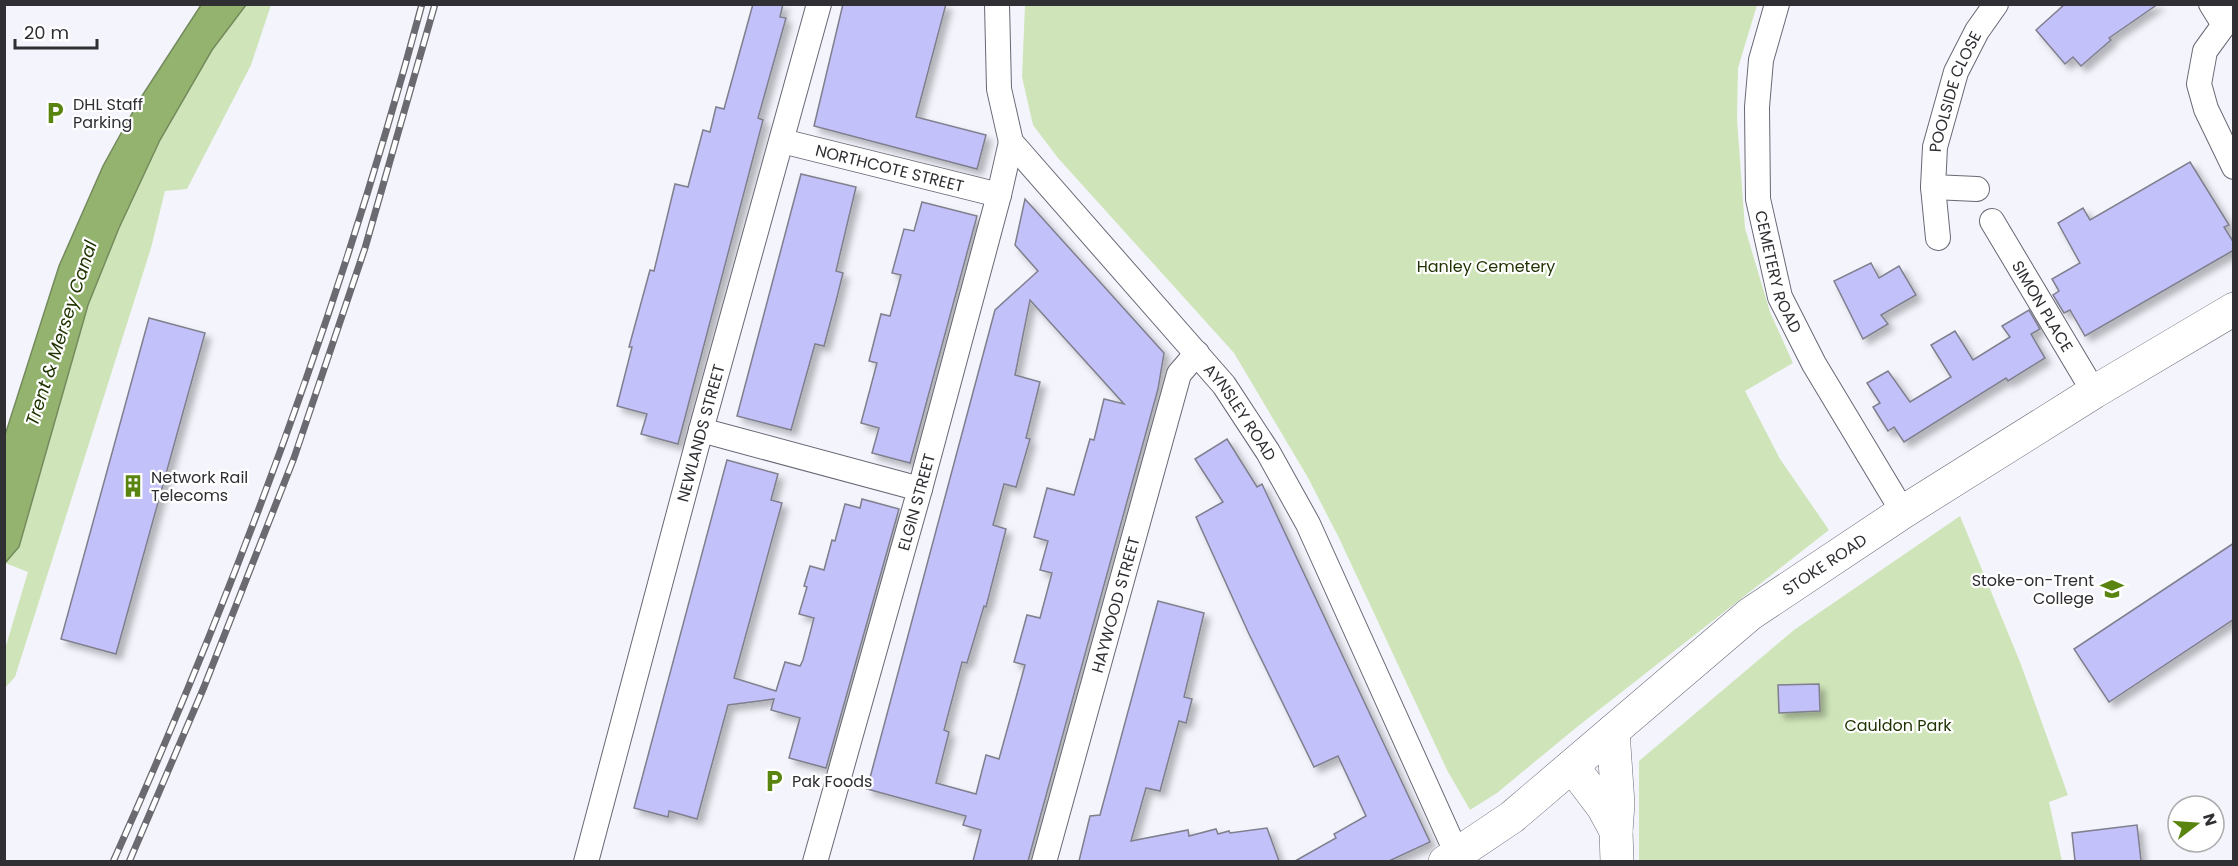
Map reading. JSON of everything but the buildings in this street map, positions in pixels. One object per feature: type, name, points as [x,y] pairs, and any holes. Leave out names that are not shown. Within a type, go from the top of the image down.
[{"type":"main road","name":"STOKE ROAD","points":[[1451,858],[1512,817],[1750,614],[1904,512],[2094,392],[2234,309]]},
{"type":"main road","points":[[1613,731],[1618,804],[1617,846]]},
{"type":"main road","points":[[1572,766],[1603,807],[1617,846]]},
{"type":"street","name":"NEWLANDS STREET","points":[[586,861],[701,430],[819,4]]},
{"type":"street","name":"AYNSLEY ROAD","points":[[997,4],[999,89],[1011,142],[1224,385],[1269,452],[1308,524],[1451,858]]},
{"type":"street","name":"CEMETERY ROAD","points":[[1777,4],[1761,60],[1757,107],[1758,199],[1780,297],[1814,364],[1904,512]]},
{"type":"street","name":"POOLSIDE CLOSE","points":[[1938,238],[1933,187],[1935,147],[1956,72],[1977,31],[1995,4]]},
{"type":"street","points":[[2211,4],[2229,18],[2205,51],[2199,84],[2206,109],[2234,167]]},
{"type":"street","name":"NORTHCOTE STREET","points":[[782,141],[999,195]]},
{"type":"street","name":"ELGIN STREET","points":[[815,861],[920,489],[999,195],[1011,142]]},
{"type":"street","points":[[1933,187],[1977,189]]},
{"type":"street","name":"SIMON PLACE","points":[[1992,221],[2094,392]]},
{"type":"street","name":"HAYWOOD STREET","points":[[1044,861],[1179,374],[1197,353]]},
{"type":"street","points":[[701,430],[920,489]]},
{"type":"green space","points":[[246,5],[271,5],[251,65],[187,189],[165,191],[151,248],[15,677],[5,688],[5,649],[28,572],[5,563],[19,547],[88,305],[119,228],[160,140],[212,50]]},
{"type":"green space","name":"Hanley Cemetery","points":[[1025,5],[1757,5],[1738,68],[1737,119],[1745,228],[1770,312],[1793,363],[1745,391],[1780,459],[1829,530],[1577,727],[1497,793],[1470,810],[1447,770],[1339,538],[1307,476],[1234,353],[1058,158],[1033,125],[1022,77]]},
{"type":"green space","name":"Cauldon Park","points":[[1960,516],[2020,662],[2068,795],[2049,802],[2062,861],[1639,861],[1639,761],[1794,630]]},
{"type":"water","name":"Trent & Mersey Canal","points":[[201,5],[246,5],[212,50],[160,140],[119,228],[88,305],[19,547],[5,563],[5,435],[59,266],[103,166],[140,99]]},
{"type":"railway","points":[[113,862],[202,653],[284,439],[358,222],[422,4]]},
{"type":"railway","points":[[129,862],[204,687],[294,458],[365,248],[435,4]]},
{"type":"place","name":"DHL Staff Parking","points":[[55,113]]},
{"type":"place","name":"Network Rail Telecoms","points":[[133,486]]},
{"type":"place","name":"Stoke-on-Trent College","points":[[2112,589]]},
{"type":"place","name":"Pak Foods","points":[[774,781]]}]
